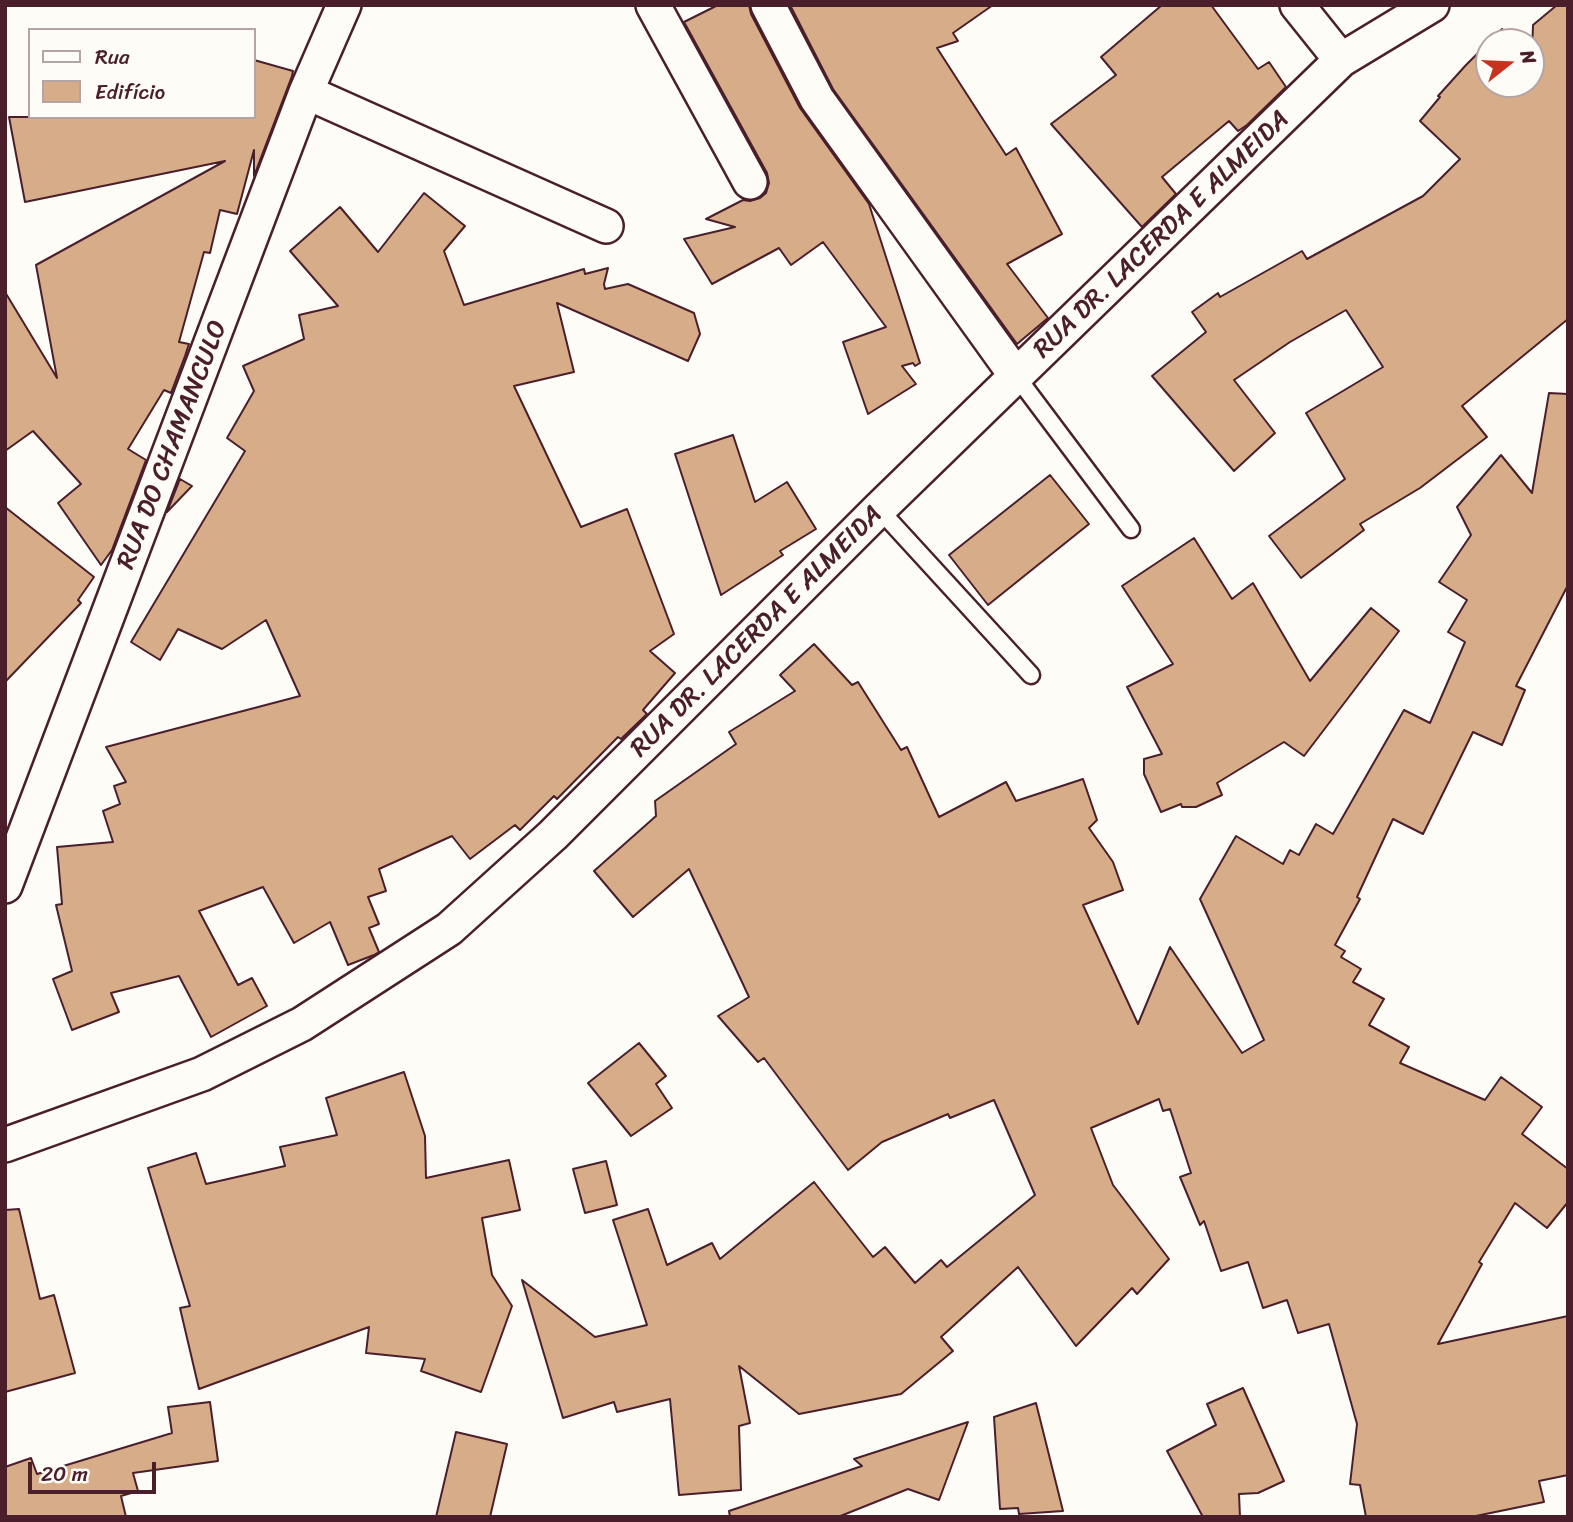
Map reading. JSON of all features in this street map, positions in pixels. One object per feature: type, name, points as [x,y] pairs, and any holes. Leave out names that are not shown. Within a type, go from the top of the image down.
[{"type":"street","name":"RUA DO CHAMANCULO","points":[[5,886],[306,93],[344,5]]},
{"type":"street","points":[[653,5],[750,182]]},
{"type":"street","points":[[768,5],[817,99],[1017,377]]},
{"type":"street","points":[[1297,5],[1340,60]]},
{"type":"street","name":"RUA DR. LACERDA E ALMEIDA","points":[[5,1146],[202,1074],[302,1024],[449,929],[554,835],[879,509],[1340,60],[1432,5]]},
{"type":"street","points":[[306,93],[606,226]]},
{"type":"lane","points":[[1017,377],[1130,529]]},
{"type":"lane","points":[[879,509],[1031,675]]},
{"type":"building","points":[[718,5],[749,5],[751,14],[800,108],[869,204],[920,363],[915,366],[913,363],[902,366],[916,384],[868,414],[843,342],[886,327],[823,242],[791,265],[779,248],[712,284],[684,239],[735,227],[706,219],[743,200],[760,198],[766,193],[769,183],[767,173],[684,22]]},
{"type":"building","points":[[790,5],[993,5],[953,33],[958,41],[937,48],[1006,155],[1016,148],[1062,234],[1007,264],[1048,318],[1017,344],[833,89]]},
{"type":"building","points":[[1162,5],[1211,5],[1258,69],[1269,62],[1286,87],[1247,125],[1238,131],[1229,121],[1162,177],[1176,194],[1142,227],[1051,124],[1116,75],[1101,57]]},
{"type":"building","points":[[1557,5],[1568,5],[1568,319],[1462,406],[1487,437],[1420,488],[1360,524],[1364,530],[1301,578],[1269,536],[1345,479],[1306,413],[1383,367],[1346,310],[1290,342],[1234,380],[1275,433],[1234,471],[1152,376],[1206,332],[1192,312],[1218,293],[1220,297],[1302,251],[1307,259],[1423,196],[1460,159],[1420,121],[1475,56],[1475,98],[1545,98],[1545,28],[1533,28],[1533,25]]},
{"type":"building","points":[[256,61],[293,71],[254,176],[254,150],[237,214],[220,210],[210,253],[204,252],[179,342],[189,344],[185,356],[171,393],[164,390],[128,449],[146,460],[112,550],[101,565],[58,503],[81,484],[33,431],[5,451],[5,292],[57,378],[36,265],[225,161],[25,202],[9,117],[256,119]]},
{"type":"building","points":[[424,193],[465,226],[444,251],[464,305],[584,269],[585,274],[608,268],[605,289],[628,284],[694,313],[700,334],[688,361],[557,303],[574,372],[514,386],[581,527],[627,509],[674,634],[650,651],[675,673],[643,710],[647,714],[621,739],[618,737],[557,799],[554,796],[520,830],[515,825],[470,859],[452,836],[379,869],[386,891],[368,897],[379,924],[369,928],[379,952],[374,955],[348,965],[330,922],[294,943],[263,887],[199,911],[238,985],[252,978],[267,1006],[211,1037],[179,976],[111,993],[119,1012],[72,1030],[53,979],[72,971],[56,905],[62,904],[57,847],[113,842],[103,811],[120,804],[114,786],[126,782],[106,747],[300,696],[266,620],[222,649],[178,629],[160,660],[131,642],[245,451],[227,438],[254,391],[243,366],[304,339],[299,315],[338,306],[290,251],[340,207],[378,252]]},
{"type":"building","points":[[1549,393],[1568,394],[1568,585],[1516,686],[1525,690],[1502,745],[1473,732],[1423,834],[1393,819],[1357,897],[1360,899],[1335,945],[1345,951],[1341,957],[1361,969],[1353,982],[1384,999],[1369,1025],[1409,1047],[1400,1063],[1485,1100],[1501,1077],[1542,1107],[1522,1134],[1568,1169],[1568,1202],[1547,1228],[1515,1203],[1479,1262],[1482,1264],[1438,1344],[1568,1316],[1568,1475],[1539,1481],[1544,1502],[1471,1517],[1366,1517],[1360,1485],[1350,1484],[1357,1424],[1329,1324],[1298,1333],[1287,1300],[1263,1308],[1248,1262],[1221,1271],[1204,1221],[1200,1225],[1180,1177],[1191,1173],[1170,1109],[1163,1111],[1159,1099],[1091,1128],[1113,1185],[1169,1259],[1137,1294],[1132,1288],[1076,1346],[1018,1267],[941,1337],[953,1351],[901,1394],[799,1414],[739,1366],[750,1423],[739,1426],[741,1490],[679,1495],[670,1399],[617,1412],[614,1402],[563,1418],[522,1280],[595,1337],[647,1325],[613,1220],[648,1209],[667,1265],[712,1243],[720,1259],[814,1182],[873,1257],[885,1247],[915,1283],[941,1260],[947,1267],[1035,1195],[994,1100],[950,1118],[948,1114],[882,1142],[848,1170],[764,1058],[758,1062],[718,1016],[749,997],[689,869],[633,917],[594,871],[656,816],[655,801],[736,744],[729,732],[795,691],[780,675],[814,644],[852,685],[858,682],[901,750],[907,747],[939,817],[1006,782],[1016,801],[1083,779],[1097,820],[1089,828],[1113,862],[1123,890],[1083,905],[1138,1024],[1170,947],[1242,1053],[1264,1040],[1200,899],[1236,836],[1283,864],[1290,850],[1299,855],[1316,824],[1333,834],[1404,710],[1430,723],[1465,642],[1448,632],[1467,600],[1439,582],[1471,535],[1457,507],[1501,455],[1532,493]]},
{"type":"building","points":[[733,435],[755,502],[787,482],[816,529],[780,551],[783,555],[721,595],[675,454]]},
{"type":"building","points":[[1050,475],[1089,524],[988,605],[949,555]]},
{"type":"building","points":[[180,479],[192,486],[167,512]]},
{"type":"building","points":[[5,507],[94,577],[78,600],[81,603],[5,682]]},
{"type":"building","points":[[1194,538],[1232,599],[1253,583],[1310,681],[1371,608],[1399,631],[1304,756],[1284,742],[1217,783],[1222,795],[1196,807],[1182,807],[1181,804],[1161,812],[1144,774],[1144,759],[1162,754],[1127,687],[1173,664],[1122,586]]},
{"type":"building","points":[[639,1043],[666,1076],[656,1084],[672,1108],[631,1136],[588,1083]]},
{"type":"building","points":[[404,1072],[425,1136],[426,1178],[509,1160],[520,1210],[482,1218],[492,1275],[512,1306],[481,1392],[421,1371],[425,1359],[366,1353],[369,1327],[199,1389],[180,1308],[190,1306],[148,1168],[196,1153],[206,1184],[285,1166],[280,1147],[337,1135],[326,1098]]},
{"type":"building","points":[[606,1161],[617,1205],[585,1213],[573,1169]]},
{"type":"building","points":[[19,1209],[40,1299],[54,1295],[75,1373],[5,1392],[5,1210]]},
{"type":"building","points":[[1243,1388],[1284,1481],[1258,1493],[1239,1494],[1240,1517],[1203,1517],[1167,1451],[1216,1425],[1207,1404]]},
{"type":"building","points":[[210,1402],[218,1461],[133,1473],[138,1491],[121,1496],[126,1517],[5,1517],[5,1467],[31,1458],[37,1474],[172,1433],[168,1407]]},
{"type":"building","points":[[1036,1403],[1063,1511],[1019,1514],[1018,1508],[1000,1509],[994,1417]]},
{"type":"building","points":[[968,1422],[939,1500],[908,1489],[838,1517],[730,1517],[729,1511],[862,1466],[854,1459]]},
{"type":"building","points":[[456,1432],[507,1444],[490,1517],[436,1517]]}]
